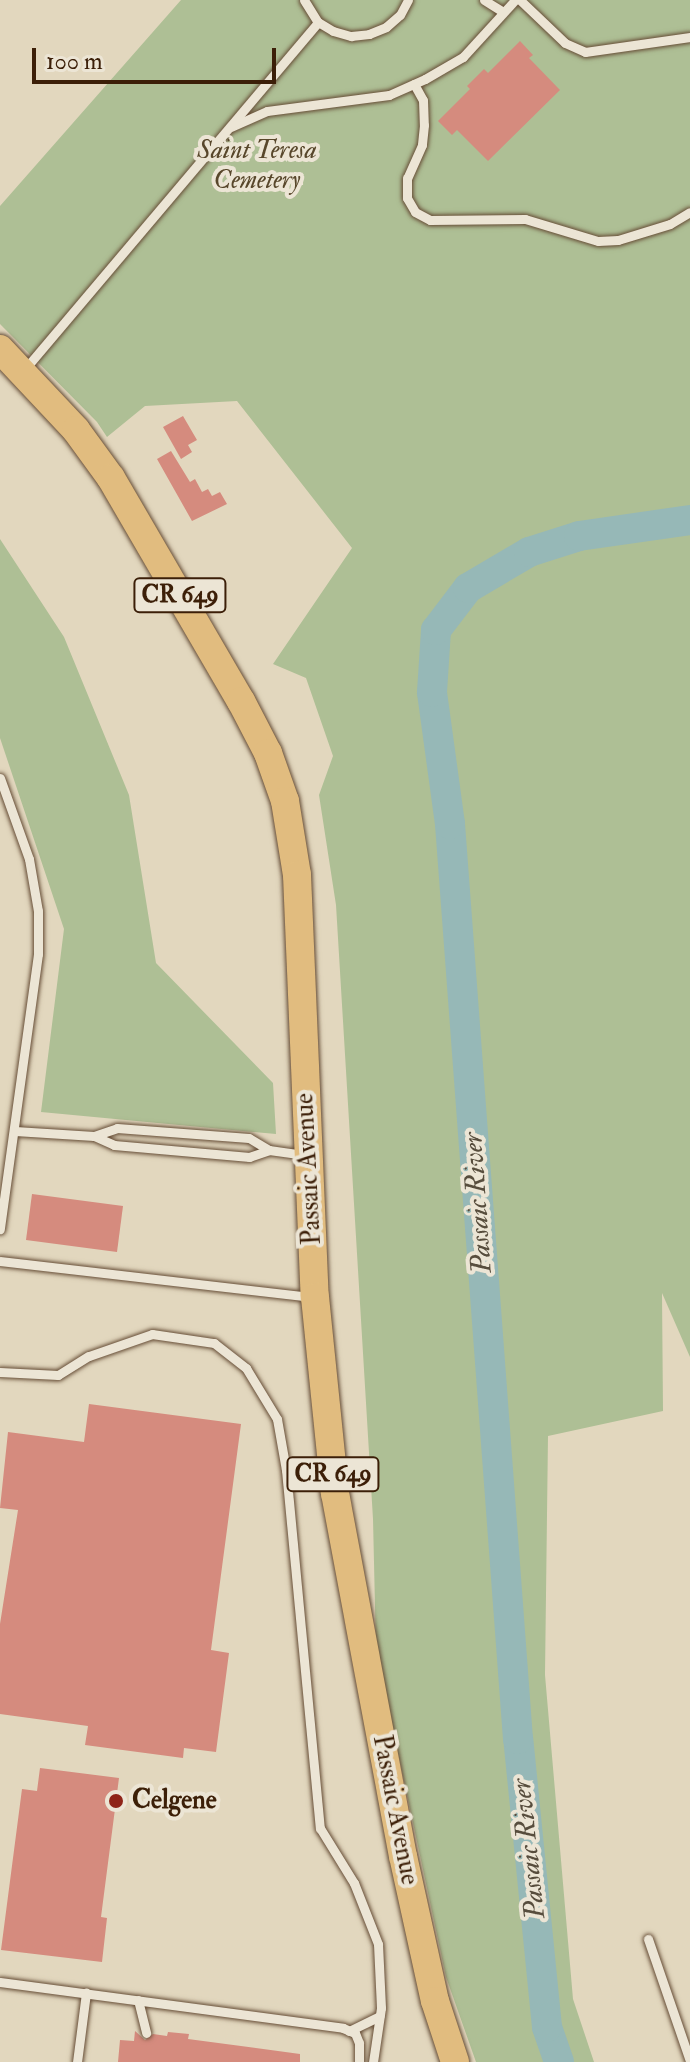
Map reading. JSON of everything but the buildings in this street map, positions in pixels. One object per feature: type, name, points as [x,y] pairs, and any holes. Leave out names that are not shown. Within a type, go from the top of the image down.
[{"type":"main road","name":"Passaic Avenue","points":[[0,349],[76,430],[111,478],[241,701],[277,776],[297,875],[315,1297],[342,1540],[403,1856],[435,2001],[455,2062]]},
{"type":"lane","points":[[304,0],[318,22],[333,31],[351,36],[369,34],[386,27],[400,15],[408,0]]},
{"type":"lane","points":[[484,0],[503,12]]},
{"type":"lane","points":[[228,129],[267,111],[389,95],[414,84],[463,57],[503,12],[518,0],[565,43],[585,52],[690,37]]},
{"type":"lane","points":[[23,371],[318,22]]},
{"type":"lane","points":[[414,84],[423,100],[424,125],[422,145],[407,178],[407,198],[415,212],[430,220],[525,219],[608,241],[670,224],[690,212]]},
{"type":"lane","points":[[0,778],[29,859],[38,911],[38,954],[0,1229]]},
{"type":"lane","points":[[94,1136],[117,1128],[249,1138],[269,1150],[308,1155]]},
{"type":"lane","points":[[15,1131],[94,1136],[114,1145],[249,1157],[269,1150]]},
{"type":"lane","points":[[0,1261],[315,1297]]},
{"type":"lane","points":[[0,1372],[58,1375],[89,1356],[152,1334],[214,1343],[246,1368],[277,1419],[286,1470],[320,1828],[354,1883],[378,1944],[380,2016],[373,2062]]},
{"type":"lane","points":[[648,1939],[690,2061]]},
{"type":"lane","points":[[0,1982],[305,2020],[349,2031],[359,2043],[359,2062]]},
{"type":"lane","points":[[77,2062],[86,1993]]},
{"type":"lane","points":[[138,2000],[146,2033]]},
{"type":"lane","points":[[349,2031],[380,2016]]},
{"type":"green space","name":"Saint Teresa Cemetery","points":[[181,0],[690,0],[690,1357],[662,1293],[663,1411],[548,1436],[545,1675],[573,1999],[594,2062],[476,2062],[446,1977],[376,1650],[373,1519],[336,905],[319,795],[333,756],[306,678],[273,664],[352,548],[237,401],[145,406],[107,437],[97,422],[0,324],[0,206]]},
{"type":"green space","points":[[0,539],[64,637],[129,795],[156,963],[273,1083],[276,1134],[41,1112],[64,929],[0,738]]},
{"type":"waterway","name":"Passaic River","points":[[559,2062],[547,2027],[518,1739],[450,824],[432,692],[436,630],[468,588],[529,552],[579,536],[690,520]]},
{"type":"place","name":"Celgene","points":[[116,1801]]}]
